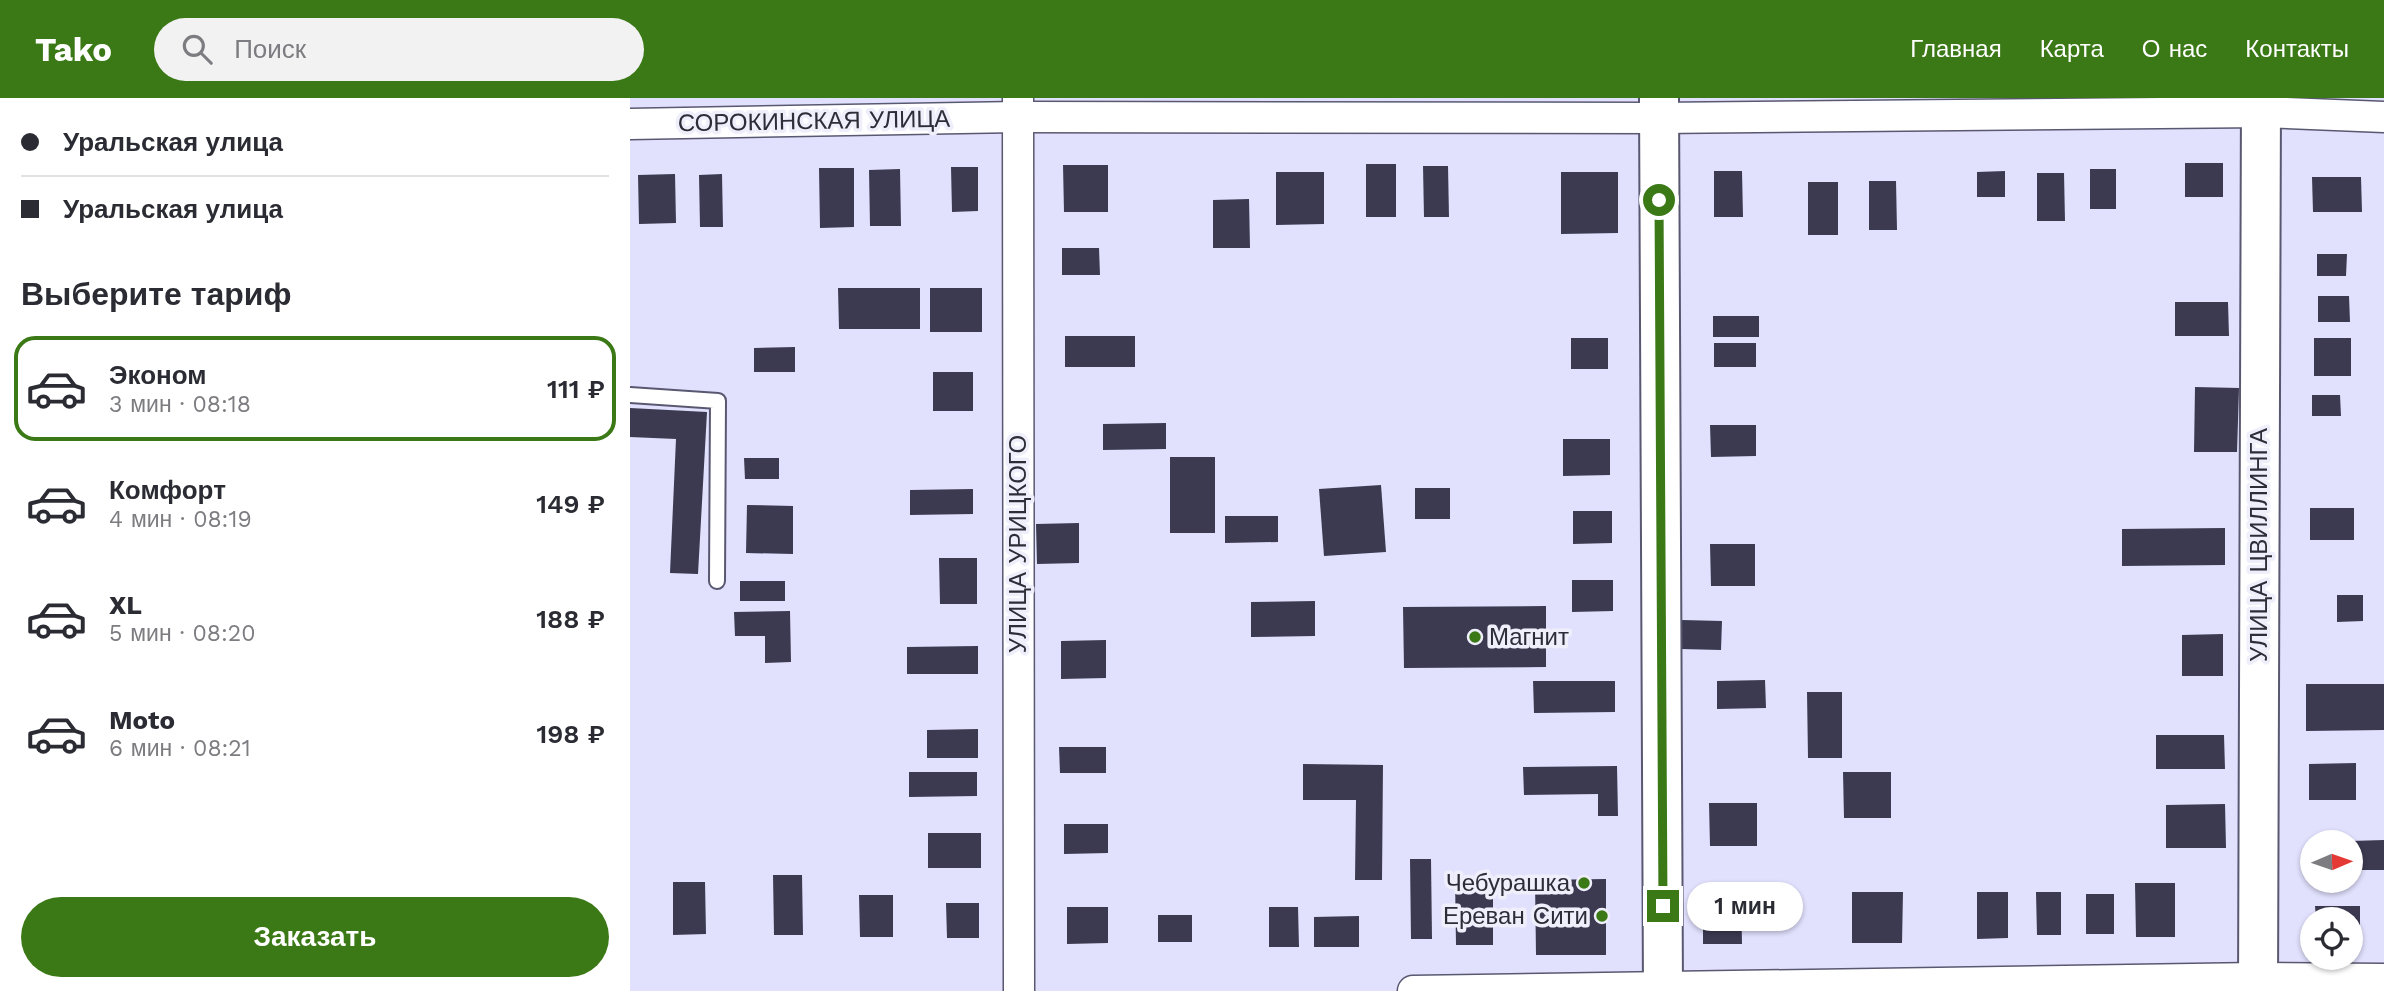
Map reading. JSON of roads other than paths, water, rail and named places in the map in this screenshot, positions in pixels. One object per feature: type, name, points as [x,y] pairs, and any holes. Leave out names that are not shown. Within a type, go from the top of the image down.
[{"type":"street","name":"СОРОКИНСКАЯ УЛИЦА","points":[[630,124],[1018,108],[2262,105],[2384,117]]},
{"type":"street","name":"УЛИЦА ЦВИЛЛИНГА","points":[[2257,985],[2262,105]]},
{"type":"street","name":"УЛИЦА УРИЦКОГО","points":[[1018,108],[1018,991]]},
{"type":"street","points":[[1659,108],[1663,989]]},
{"type":"street","points":[[1413,991],[2257,985],[2384,979]]},
{"type":"lane","points":[[630,395],[718,401],[717,581]]},
{"type":"place","name":"Магнит","points":[[1475,637]]},
{"type":"place","name":"Чебурашка","points":[[1584,883]]},
{"type":"place","name":"Ереван Сити","points":[[1602,916]]}]
